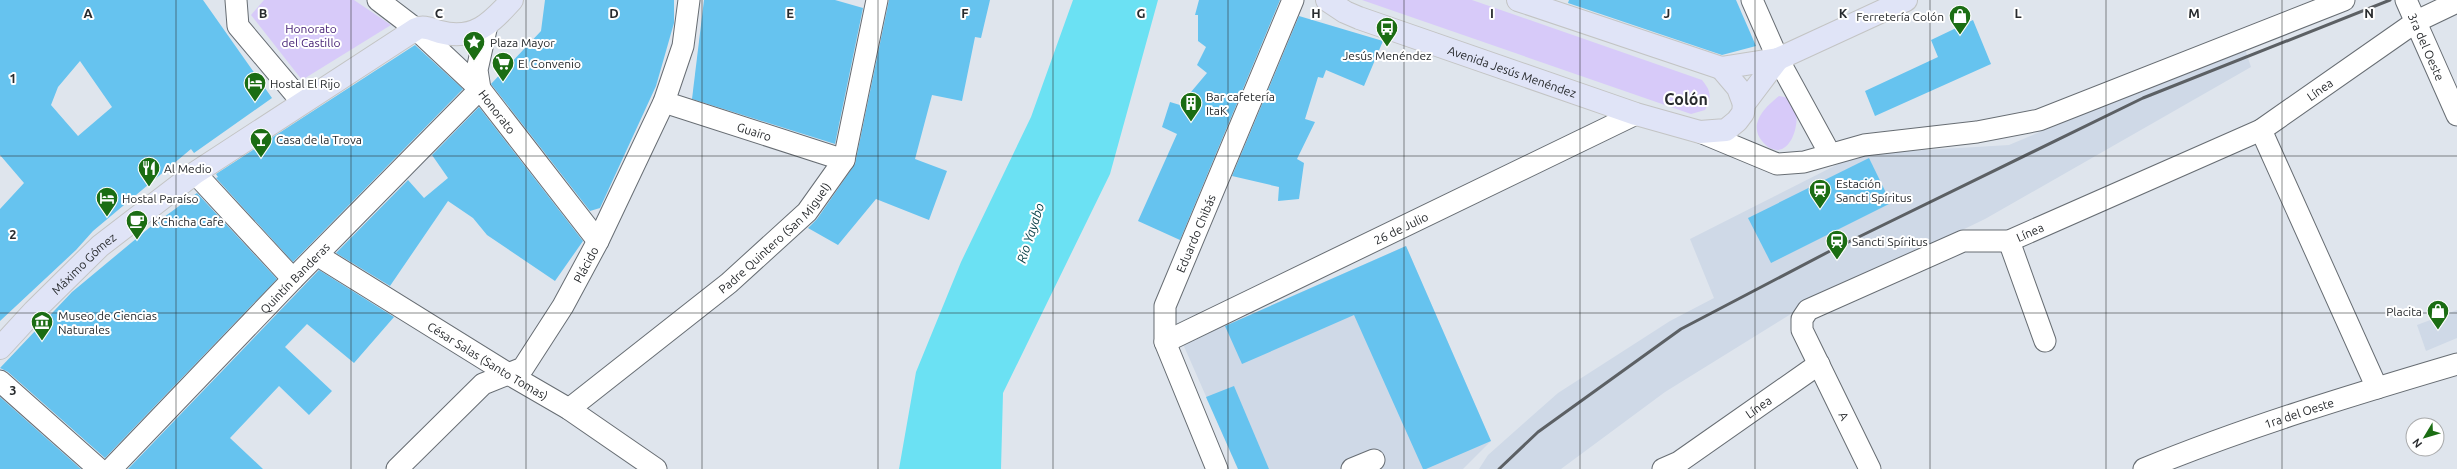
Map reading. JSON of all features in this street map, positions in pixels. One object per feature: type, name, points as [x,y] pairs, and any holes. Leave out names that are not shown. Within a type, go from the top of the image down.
[{"type":"main road","points":[[416,29],[423,27],[458,36],[475,31],[487,25],[512,0]]},
{"type":"main road","name":"Avenida Jesús Menéndez","points":[[1327,0],[1636,114],[1700,132],[1726,130],[1737,121],[1743,113],[1744,104],[1778,59]]},
{"type":"main road","points":[[1518,0],[1554,6],[1721,68],[1738,88],[1744,104]]},
{"type":"main road","points":[[1721,68],[1778,59],[1906,0]]},
{"type":"main road","name":"Máximo Gómez","points":[[0,348],[34,311],[100,246],[195,173],[416,29]]},
{"type":"street","points":[[236,0],[238,26],[302,102]]},
{"type":"street","name":"Honorato","points":[[378,0],[416,29],[480,89],[598,241]]},
{"type":"street","name":"Plácido","points":[[397,469],[483,384],[507,373],[523,368],[563,306],[598,241],[664,102],[683,46],[689,0]]},
{"type":"street","name":"Padre Quintero (San Miguel)","points":[[569,409],[729,283],[802,218],[844,160],[877,0]]},
{"type":"street","name":"Eduardo Chibás","points":[[1217,469],[1166,342],[1165,306],[1293,0]]},
{"type":"street","points":[[1752,0],[1778,59],[1830,154],[1864,145],[1962,134],[2039,120],[2344,0]]},
{"type":"street","name":"3ra del Oeste","points":[[2406,0],[2417,21],[2457,115]]},
{"type":"street","name":"Línea","points":[[1663,469],[1679,462],[1819,364],[1802,330],[1802,319],[1808,310],[1963,241],[2009,241],[2261,130],[2417,21],[2457,2]]},
{"type":"street","points":[[480,89],[477,70],[487,25]]},
{"type":"street","name":"Quintín Banderas","points":[[111,469],[293,279],[480,89]]},
{"type":"street","name":"Guairo","points":[[664,102],[844,160]]},
{"type":"street","name":"26 de Julio","points":[[1166,342],[1636,114]]},
{"type":"street","points":[[2261,130],[2377,388]]},
{"type":"street","name":"Avenida Jesús Menéndez","points":[[1700,132],[1777,164],[1804,162],[1830,154]]},
{"type":"street","points":[[195,173],[293,279]]},
{"type":"street","points":[[2009,241],[2045,341]]},
{"type":"street","name":"César Salas (Santo Tomas)","points":[[317,255],[507,373],[569,409],[656,469]]},
{"type":"street","name":"A","points":[[1819,364],[1870,469]]},
{"type":"street","name":"1ra del Oeste","points":[[2144,469],[2192,449],[2377,388],[2457,364]]},
{"type":"street","points":[[0,381],[99,469]]},
{"type":"street","points":[[1352,469],[1374,460]]},
{"type":"shaded area","name":"Estación Sancti Spíritus","points":[[2244,46],[2251,67],[1985,219],[1799,309],[1665,392],[1561,469],[1479,469],[1488,455],[1558,393],[1670,321],[1714,298],[1690,239],[1858,154],[2009,145]]},
{"type":"shaded area","points":[[1406,246],[1491,441],[1463,469],[1238,469],[1183,344]]},
{"type":"shaded area","name":"Placita","points":[[2457,310],[2457,338],[2426,351],[2417,325]]},
{"type":"green space","name":"Honorato del Castillo","points":[[264,0],[354,0],[391,25],[302,80],[251,15]]},
{"type":"green space","points":[[1362,0],[1472,0],[1702,80],[1709,91],[1710,98],[1705,110],[1691,114]]},
{"type":"green space","points":[[1779,96],[1789,98],[1795,108],[1797,120],[1794,134],[1788,145],[1775,150],[1765,145],[1758,135],[1757,128],[1760,116],[1768,105]]},
{"type":"water","name":"Río Yayabo","points":[[1073,0],[1158,0],[1110,174],[1003,393],[1001,469],[899,469],[916,372],[961,262],[1031,117]]},
{"type":"building","points":[[0,0],[203,0],[272,98],[194,153],[191,149],[93,231],[76,250],[0,321],[0,209],[24,183],[0,155]],"holes":[[[80,61],[112,107],[78,136],[51,105],[58,87]]]},
{"type":"building","points":[[545,0],[674,0],[674,23],[656,86],[600,208],[590,211],[491,84],[541,31]]},
{"type":"building","points":[[704,0],[835,0],[863,8],[835,144],[692,99]]},
{"type":"building","points":[[889,0],[990,0],[981,38],[975,37],[962,101],[932,95],[915,159],[947,171],[929,220],[876,199],[838,245],[808,228],[817,219],[855,164]]},
{"type":"building","points":[[1199,0],[1280,0],[1180,240],[1138,221],[1177,134],[1162,127],[1170,102],[1180,105],[1207,73],[1197,65],[1206,47],[1198,41],[1198,15],[1195,15]]},
{"type":"building","points":[[1569,0],[1736,0],[1756,46],[1722,55],[1568,3]]},
{"type":"building","points":[[1299,16],[1383,41],[1364,86],[1326,70],[1323,78],[1318,77],[1305,119],[1315,122],[1297,159],[1304,163],[1299,199],[1278,201],[1279,187],[1232,176]]},
{"type":"building","points":[[1973,20],[1991,64],[1875,116],[1865,91],[1938,57],[1931,40]]},
{"type":"building","points":[[415,45],[463,89],[293,262],[216,178],[218,177],[216,174]]},
{"type":"building","points":[[479,107],[583,241],[555,281],[487,235],[473,218],[448,201],[390,286],[336,253],[408,180],[424,198],[448,178],[432,155]]},
{"type":"building","name":"Estación Sancti Spíritus","points":[[1869,158],[1891,203],[1771,263],[1748,218]]},
{"type":"building","points":[[197,193],[277,279],[105,458],[8,372],[0,368],[72,292],[149,228]]},
{"type":"building","points":[[1406,246],[1491,441],[1426,469],[1423,469],[1354,315],[1242,364],[1225,326]]},
{"type":"building","points":[[319,270],[394,317],[354,363],[307,324],[285,347],[332,391],[309,415],[279,386],[230,438],[263,469],[128,469]]},
{"type":"building","points":[[1234,386],[1269,469],[1238,469],[1206,397]]},
{"type":"building","points":[[0,397],[81,469],[0,469]]},
{"type":"railway","points":[[1499,469],[1538,432],[1681,329],[1830,251],[2143,98],[2390,0]]},
{"type":"place","name":"Ferretería Colón","points":[[1960,36]]},
{"type":"place","name":"Jesús Menéndez","points":[[1387,48]]},
{"type":"place","name":"Plaza Mayor","points":[[474,62]]},
{"type":"place","name":"El Convenio","points":[[503,82]]},
{"type":"place","name":"Hostal El Rijo","points":[[255,102]]},
{"type":"place","name":"Bar cafetería ItaK","points":[[1191,122]]},
{"type":"place","name":"Casa de la Trova","points":[[261,158]]},
{"type":"place","name":"Al Medio","points":[[149,188]]},
{"type":"place","name":"Estación Sancti Spíritus","points":[[1820,210]]},
{"type":"place","name":"Hostal Paraíso","points":[[107,218]]},
{"type":"place","name":"k’Chicha Cafe","points":[[137,240]]},
{"type":"place","name":"Sancti Spíritus","points":[[1837,260]]},
{"type":"place","name":"Placita","points":[[2438,330]]},
{"type":"place","name":"Museo de Ciencias Naturales","points":[[42,342]]},
{"type":"district","name":"Colón","points":[[1686,99]]}]
